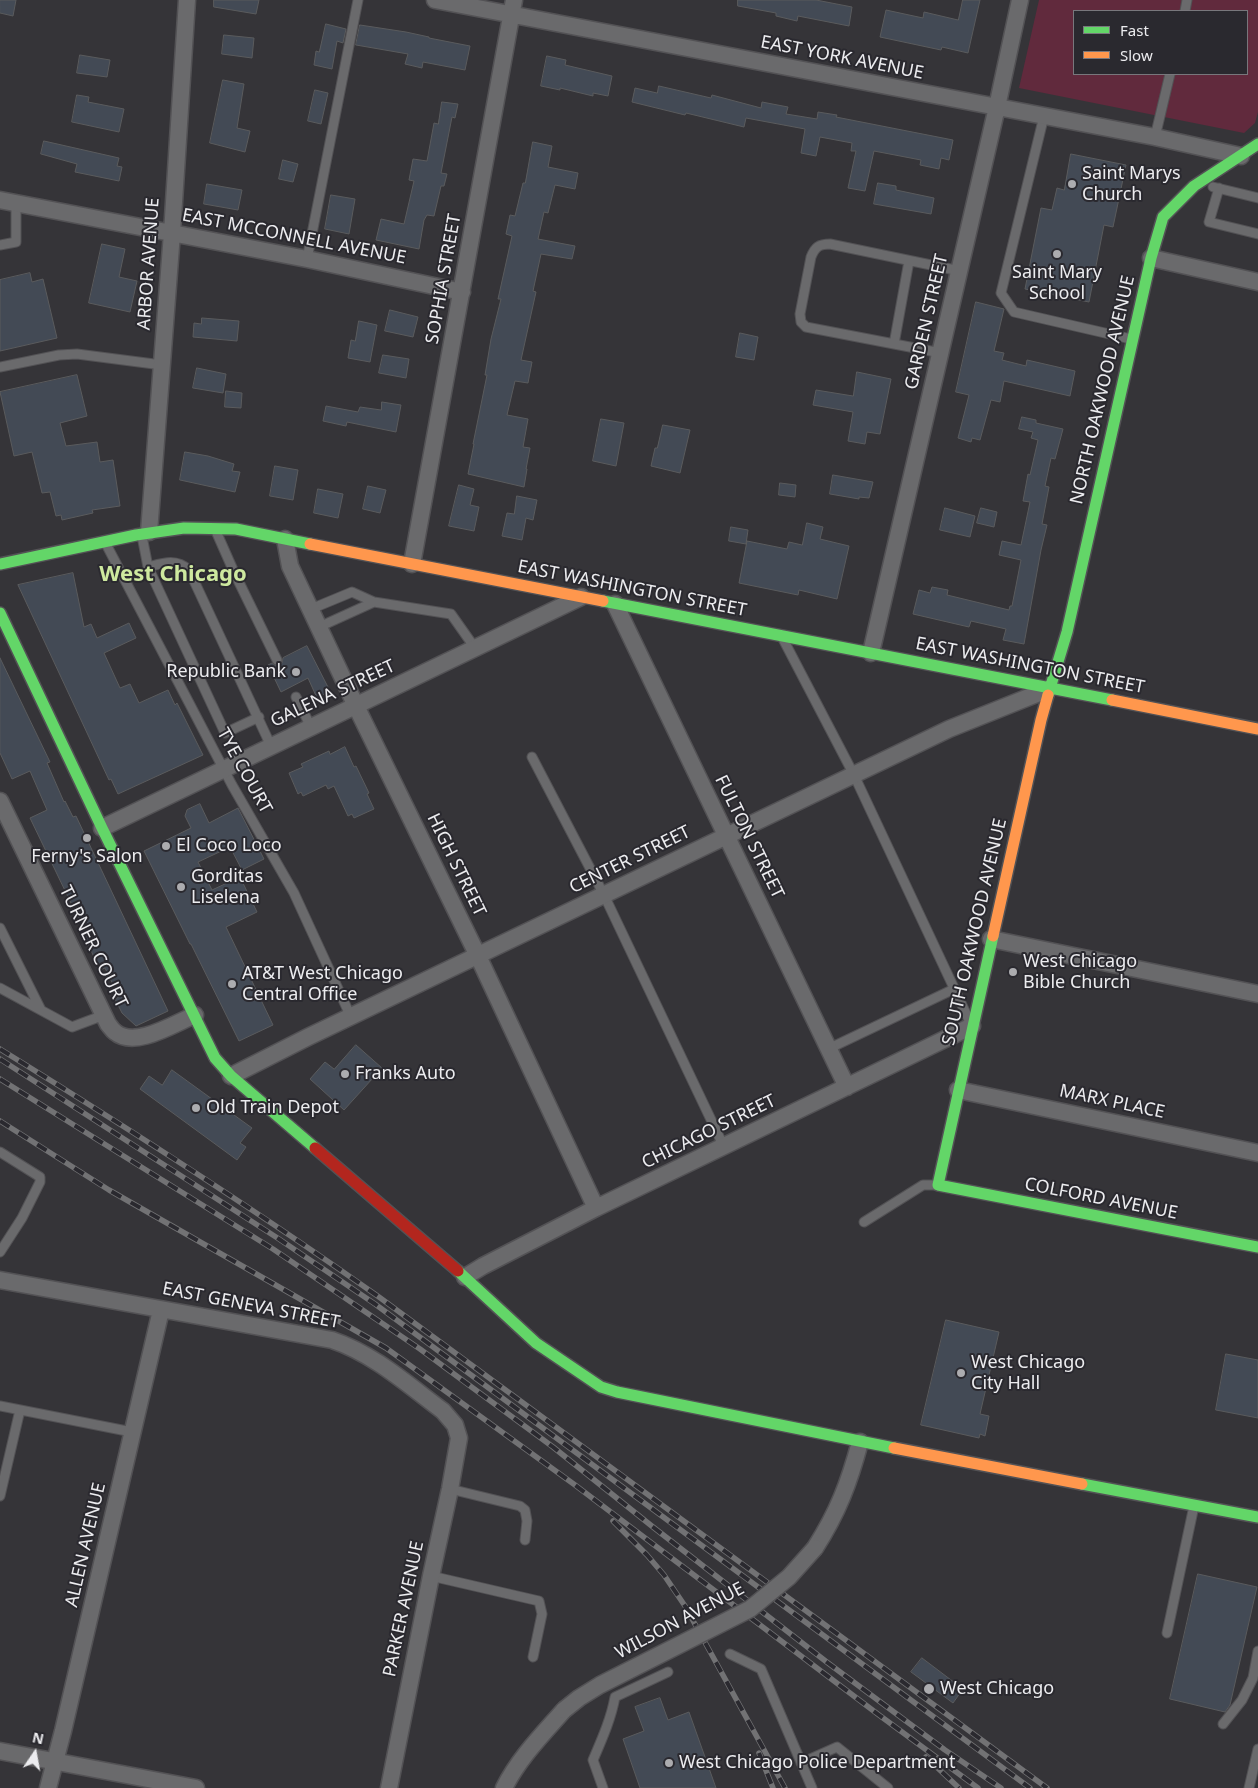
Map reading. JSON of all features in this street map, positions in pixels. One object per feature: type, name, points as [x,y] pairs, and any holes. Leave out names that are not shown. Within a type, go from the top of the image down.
[{"type":"street","name":"ARBOR AVENUE","points":[[145,532],[162,364],[187,0]]},
{"type":"street","name":"EAST YORK AVENUE","points":[[436,0],[512,7],[997,108],[1155,137],[1241,156]]},
{"type":"street","name":"GARDEN STREET","points":[[872,653],[1020,0]]},
{"type":"street","name":"SOPHIA STREET","points":[[412,564],[506,52],[512,7]]},
{"type":"street","name":"NORTH OAKWOOD AVENUE","points":[[1051,688],[1066,632],[1151,258],[1163,217],[1198,184],[1258,144]]},
{"type":"street","name":"EAST MCCONNELL AVENUE","points":[[8,201],[307,259],[462,292]]},
{"type":"street","points":[[1151,258],[1258,282]]},
{"type":"street","name":"EAST WASHINGTON STREET","points":[[0,564],[145,532],[181,527],[214,526],[285,538],[1258,729]]},
{"type":"street","name":"HIGH STREET","points":[[285,538],[290,566],[478,956],[596,1208]]},
{"type":"street","name":"GALENA STREET","points":[[102,828],[581,597]]},
{"type":"street","name":"FULTON STREET","points":[[615,604],[847,1088]]},
{"type":"street","points":[[0,613],[102,828],[215,1058],[231,1076],[465,1277],[536,1343],[601,1387],[617,1392],[860,1442],[1258,1517]]},
{"type":"street","name":"CENTER STREET","points":[[231,1076],[949,729],[1051,688]]},
{"type":"street","name":"SOUTH OAKWOOD AVENUE","points":[[938,1185],[991,939],[1041,720],[1051,688]]},
{"type":"street","name":"TURNER COURT","points":[[0,801],[6,826],[108,1024],[116,1033],[128,1038],[142,1038],[195,1015]]},
{"type":"street","points":[[991,939],[1258,994]]},
{"type":"street","name":"CHICAGO STREET","points":[[465,1277],[596,1208],[972,1026]]},
{"type":"street","name":"MARX PLACE","points":[[958,1090],[1258,1153]]},
{"type":"street","name":"COLFORD AVENUE","points":[[938,1185],[1258,1247]]},
{"type":"street","name":"EAST GENEVA STREET","points":[[0,1280],[322,1338],[348,1345],[365,1354],[443,1411],[454,1425],[458,1438]]},
{"type":"street","name":"ALLEN AVENUE","points":[[48,1788],[161,1310]]},
{"type":"street","name":"PARKER AVENUE","points":[[389,1788],[450,1489],[458,1438]]},
{"type":"street","name":"WILSON AVENUE","points":[[504,1788],[527,1751],[564,1710],[579,1698],[750,1609],[789,1577],[815,1548],[836,1512],[845,1493],[860,1442]]},
{"type":"street","points":[[0,1751],[55,1761],[151,1784],[196,1788]]},
{"type":"lane","points":[[307,259],[358,0]]},
{"type":"lane","points":[[1155,137],[1170,75]]},
{"type":"lane","points":[[1044,116],[1001,293],[1014,312],[1132,339]]},
{"type":"lane","points":[[1198,184],[1258,198]]},
{"type":"lane","points":[[1219,188],[1209,222],[1258,234]]},
{"type":"lane","points":[[0,245],[16,242],[8,201]]},
{"type":"lane","points":[[941,353],[806,327],[801,322],[800,314],[811,257],[814,249],[821,244],[830,244],[960,271]]},
{"type":"lane","points":[[894,344],[909,261]]},
{"type":"lane","points":[[0,367],[59,355],[77,354],[162,364]]},
{"type":"lane","points":[[214,526],[277,660]]},
{"type":"lane","points":[[145,532],[148,567],[225,733],[259,717]]},
{"type":"lane","name":"TYE COURT","points":[[105,542],[224,769],[294,893],[351,1017]]},
{"type":"lane","points":[[148,567],[173,562],[189,570],[271,746]]},
{"type":"lane","points":[[311,609],[352,592],[374,602],[451,614],[475,648]]},
{"type":"lane","points":[[319,626],[374,602]]},
{"type":"lane","points":[[781,636],[854,775],[972,1026]]},
{"type":"lane","points":[[296,698],[311,727]]},
{"type":"lane","points":[[532,757],[604,895],[724,1147]]},
{"type":"lane","points":[[0,928],[41,1010]]},
{"type":"lane","points":[[0,988],[72,1027],[104,1016]]},
{"type":"lane","points":[[828,1049],[954,989]]},
{"type":"lane","points":[[0,1152],[40,1177],[40,1182],[22,1218],[0,1252]]},
{"type":"lane","points":[[864,1222],[923,1186],[938,1185]]},
{"type":"lane","points":[[0,1406],[132,1432]]},
{"type":"lane","points":[[0,1496],[20,1410]]},
{"type":"lane","points":[[450,1489],[520,1506],[525,1510],[527,1521],[525,1540]]},
{"type":"lane","points":[[1168,1633],[1195,1505]]},
{"type":"lane","points":[[431,1576],[539,1601],[542,1614],[533,1657]]},
{"type":"lane","points":[[1223,1724],[1246,1693],[1252,1678],[1258,1651]]},
{"type":"lane","points":[[730,1654],[761,1669],[812,1788]]},
{"type":"lane","points":[[603,1788],[593,1760],[616,1697],[668,1672]]},
{"type":"lane","points":[[801,1763],[837,1746],[888,1788]]},
{"type":"lane","points":[[1249,1788],[1258,1748]]},
{"type":"shaded area","points":[[1039,0],[1258,0],[1258,112],[1255,123],[1244,133],[1019,88]]},
{"type":"building","points":[[0,0],[16,0],[13,16],[0,13]]},
{"type":"building","points":[[214,0],[259,0],[256,14],[214,7]]},
{"type":"building","points":[[738,0],[816,0],[852,7],[849,26],[798,16],[797,21],[776,16],[776,13],[738,6]]},
{"type":"building","points":[[963,0],[980,0],[968,53],[942,47],[941,50],[880,37],[886,10],[923,18],[924,12],[958,20]]},
{"type":"building","points":[[326,24],[346,29],[343,43],[337,41],[332,69],[314,65],[316,51],[319,52]]},
{"type":"building","points":[[360,25],[406,32],[470,46],[465,70],[423,62],[422,68],[405,64],[408,54],[356,45]]},
{"type":"building","points":[[224,35],[254,38],[252,58],[222,54]]},
{"type":"building","points":[[80,55],[110,60],[107,77],[77,73]]},
{"type":"building","points":[[547,56],[566,60],[565,65],[612,76],[608,96],[593,93],[593,96],[560,88],[560,90],[541,86]]},
{"type":"building","points":[[223,80],[244,84],[237,128],[250,131],[245,152],[210,143]]},
{"type":"building","points":[[659,86],[711,98],[712,95],[761,108],[762,102],[788,107],[786,114],[817,119],[818,112],[953,140],[949,160],[941,158],[939,169],[920,165],[921,160],[874,151],[865,191],[848,188],[856,151],[851,151],[852,143],[820,137],[816,156],[801,153],[805,129],[746,118],[744,127],[632,102],[635,88],[657,93]]},
{"type":"building","points":[[315,90],[328,93],[321,124],[308,121]]},
{"type":"building","points":[[77,95],[89,97],[88,102],[124,109],[119,132],[72,122]]},
{"type":"building","points":[[442,102],[458,104],[455,118],[452,117],[441,173],[447,174],[444,186],[441,186],[434,216],[427,215],[424,220],[419,249],[376,240],[381,219],[404,224],[414,181],[409,180],[413,159],[427,161],[434,123],[438,124]]},
{"type":"building","points":[[44,141],[119,158],[117,166],[122,167],[119,181],[75,172],[77,164],[41,154]]},
{"type":"building","points":[[533,142],[552,146],[548,167],[578,173],[575,189],[555,185],[548,213],[544,212],[538,239],[575,246],[572,259],[541,254],[533,291],[536,292],[521,360],[532,362],[528,383],[515,381],[507,415],[528,419],[523,447],[530,448],[524,487],[468,474],[487,375],[485,375],[491,339],[501,299],[498,299],[512,236],[506,234],[510,215],[515,216],[523,183],[525,183]]},
{"type":"building","points":[[1071,154],[1126,165],[1113,227],[1104,225],[1089,302],[1025,289],[1041,208],[1052,210],[1057,188],[1064,190]]},
{"type":"building","points":[[283,160],[298,164],[293,182],[279,179]]},
{"type":"building","points":[[878,183],[896,186],[896,190],[934,198],[931,214],[874,204]]},
{"type":"building","points":[[207,184],[242,190],[238,210],[204,204]]},
{"type":"building","points":[[331,195],[355,199],[349,234],[325,229]]},
{"type":"building","points":[[102,244],[125,249],[119,277],[137,281],[130,312],[89,303]]},
{"type":"building","points":[[30,273],[32,282],[43,279],[57,338],[0,351],[0,280]]},
{"type":"building","points":[[976,302],[1004,309],[994,351],[1004,353],[1002,360],[1026,366],[1027,360],[1075,371],[1070,396],[1004,381],[1000,402],[991,400],[980,440],[972,438],[971,442],[958,438],[969,395],[956,392]]},
{"type":"building","points":[[390,310],[418,317],[413,337],[385,331]]},
{"type":"building","points":[[202,318],[239,321],[237,341],[193,337],[194,323],[201,324]]},
{"type":"building","points":[[359,321],[377,325],[370,362],[348,358],[351,340],[355,341]]},
{"type":"building","points":[[740,333],[758,337],[754,360],[736,357]]},
{"type":"building","points":[[383,355],[409,359],[406,378],[379,373]]},
{"type":"building","points":[[197,368],[226,374],[223,393],[193,388]]},
{"type":"building","points":[[857,372],[891,379],[880,434],[867,432],[865,444],[848,441],[853,412],[813,405],[816,390],[853,396]]},
{"type":"building","points":[[77,375],[87,416],[60,423],[66,446],[97,442],[100,462],[113,460],[120,506],[92,510],[93,513],[62,520],[61,515],[56,516],[50,492],[42,493],[32,452],[14,456],[0,392]]},
{"type":"building","points":[[226,391],[242,393],[241,408],[225,407]]},
{"type":"building","points":[[382,402],[401,405],[396,432],[347,422],[346,426],[323,421],[326,406],[358,412],[360,407],[381,410]]},
{"type":"building","points":[[1022,417],[1036,420],[1036,423],[1063,429],[1055,459],[1051,458],[1045,486],[1049,487],[1042,524],[1047,525],[1024,644],[1003,640],[1006,629],[971,621],[969,627],[913,614],[919,590],[930,593],[932,587],[948,590],[947,595],[1009,610],[1010,606],[1012,606],[1021,560],[999,555],[1002,541],[1021,545],[1030,502],[1023,501],[1028,474],[1030,475],[1038,440],[1031,438],[1033,432],[1019,429]]},
{"type":"building","points":[[601,419],[624,423],[616,466],[593,461]]},
{"type":"building","points":[[663,425],[690,430],[680,473],[651,466]]},
{"type":"building","points":[[185,452],[208,456],[234,464],[232,471],[240,472],[235,492],[180,480]]},
{"type":"building","points":[[275,466],[298,470],[293,500],[270,496]]},
{"type":"building","points":[[833,475],[873,482],[869,498],[859,497],[859,499],[830,494]]},
{"type":"building","points":[[780,483],[796,485],[795,497],[779,495]]},
{"type":"building","points":[[459,485],[474,489],[470,505],[479,507],[474,531],[449,526]]},
{"type":"building","points":[[368,486],[386,490],[380,513],[363,509]]},
{"type":"building","points":[[318,489],[343,494],[338,518],[314,513]]},
{"type":"building","points":[[517,496],[537,500],[533,520],[526,518],[522,540],[502,536],[507,513],[514,514]]},
{"type":"building","points":[[945,508],[975,516],[970,537],[940,530]]},
{"type":"building","points":[[981,508],[997,512],[994,527],[977,523]]},
{"type":"building","points":[[807,523],[823,527],[820,539],[849,546],[837,599],[799,590],[798,595],[739,583],[747,541],[787,549],[789,542],[802,545]]},
{"type":"building","points":[[731,527],[748,530],[746,544],[729,541]]},
{"type":"building","points":[[73,573],[84,627],[91,624],[97,638],[129,623],[136,638],[104,653],[120,688],[130,684],[139,703],[168,690],[175,705],[177,703],[203,755],[118,794],[111,779],[109,780],[18,585]]},
{"type":"building","name":"Republic Bank","points":[[307,646],[330,691],[317,698],[308,678],[281,692],[268,665],[272,663],[276,666],[280,665],[283,658]]},
{"type":"building","points":[[0,658],[50,762],[47,763],[64,802],[73,817],[76,816],[168,1011],[136,1026],[122,1013],[115,999],[119,997],[105,968],[100,970],[81,929],[83,928],[30,818],[47,810],[30,771],[12,779],[0,753]]},
{"type":"building","points":[[345,747],[369,793],[367,794],[374,809],[354,818],[352,814],[348,816],[334,786],[328,789],[326,785],[303,796],[301,792],[298,794],[289,773],[303,767],[301,764],[329,751],[330,754]]},
{"type":"building","points":[[200,804],[209,823],[238,808],[264,859],[242,870],[230,847],[198,862],[212,890],[240,877],[257,912],[226,927],[273,1025],[239,1041],[144,851],[191,828],[185,816],[187,810]]},
{"type":"building","name":"Franks Auto","points":[[356,1045],[382,1068],[344,1110],[310,1079],[325,1062],[334,1069]]},
{"type":"building","name":"Old Train Depot","points":[[172,1070],[252,1128],[240,1143],[246,1147],[237,1160],[140,1089],[149,1076],[162,1085]]},
{"type":"building","name":"West Chicago City Hall","points":[[946,1320],[999,1332],[980,1414],[989,1416],[985,1436],[980,1434],[979,1438],[921,1425]]},
{"type":"building","points":[[1226,1354],[1258,1360],[1258,1418],[1216,1410]]},
{"type":"building","points":[[1198,1574],[1257,1587],[1230,1705],[1225,1712],[1170,1699]]},
{"type":"building","points":[[922,1658],[963,1689],[953,1703],[911,1672]]},
{"type":"building","name":"West Chicago Police Department","points":[[660,1698],[668,1720],[689,1712],[716,1788],[640,1788],[623,1739],[644,1731],[635,1707]]},
{"type":"railway","points":[[0,1049],[191,1170],[379,1297],[1047,1788]]},
{"type":"railway","points":[[0,1059],[279,1239],[375,1304],[1030,1788]]},
{"type":"railway","points":[[0,1079],[273,1249],[420,1349],[553,1447],[828,1663],[945,1750],[1001,1788]]},
{"type":"railway","points":[[0,1121],[109,1190],[386,1348],[575,1485],[978,1788]]},
{"type":"railway","points":[[613,1521],[664,1575],[685,1606],[785,1788]]},
{"type":"railway","points":[[759,1753],[773,1788]]},
{"type":"railway","points":[[926,1757],[959,1788]]},
{"type":"traffic: fast","points":[[1048,695],[1067,632],[1151,258],[1163,217],[1194,186],[1258,144]]},
{"type":"traffic: fast","points":[[0,564],[136,535],[184,528],[236,529],[310,544]]},
{"type":"traffic: fast","points":[[603,601],[1112,700]]},
{"type":"traffic: fast","points":[[0,613],[102,828],[215,1058],[231,1076],[315,1148]]},
{"type":"traffic: fast","points":[[993,936],[938,1185],[1258,1247]]},
{"type":"traffic: fast","points":[[458,1271],[536,1343],[601,1387],[617,1392],[894,1448]]},
{"type":"traffic: fast","points":[[1082,1484],[1258,1517]]},
{"type":"traffic: slow","points":[[310,544],[603,601]]},
{"type":"traffic: slow","points":[[993,936],[1048,695]]},
{"type":"traffic: slow","points":[[1112,700],[1258,729]]},
{"type":"traffic: slow","points":[[894,1448],[1082,1484]]},
{"type":"traffic: jam","points":[[315,1148],[458,1271]]},
{"type":"place","name":"Saint Marys Church","points":[[1072,184]]},
{"type":"place","name":"Saint Mary School","points":[[1057,254]]},
{"type":"place","name":"Republic Bank","points":[[296,672]]},
{"type":"place","name":"Ferny's Salon","points":[[87,838]]},
{"type":"place","name":"El Coco Loco","points":[[166,846]]},
{"type":"place","name":"Gorditas Liselena","points":[[181,887]]},
{"type":"place","name":"West Chicago Bible Church","points":[[1013,972]]},
{"type":"place","name":"AT&T West Chicago Central Office","points":[[232,984]]},
{"type":"place","name":"Franks Auto","points":[[345,1074]]},
{"type":"place","name":"Old Train Depot","points":[[196,1108]]},
{"type":"place","name":"West Chicago City Hall","points":[[961,1373]]},
{"type":"place","name":"West Chicago","points":[[929,1689]]},
{"type":"place","name":"West Chicago Police Department","points":[[669,1763]]},
{"type":"district","name":"West Chicago","points":[[173,575]]}]
